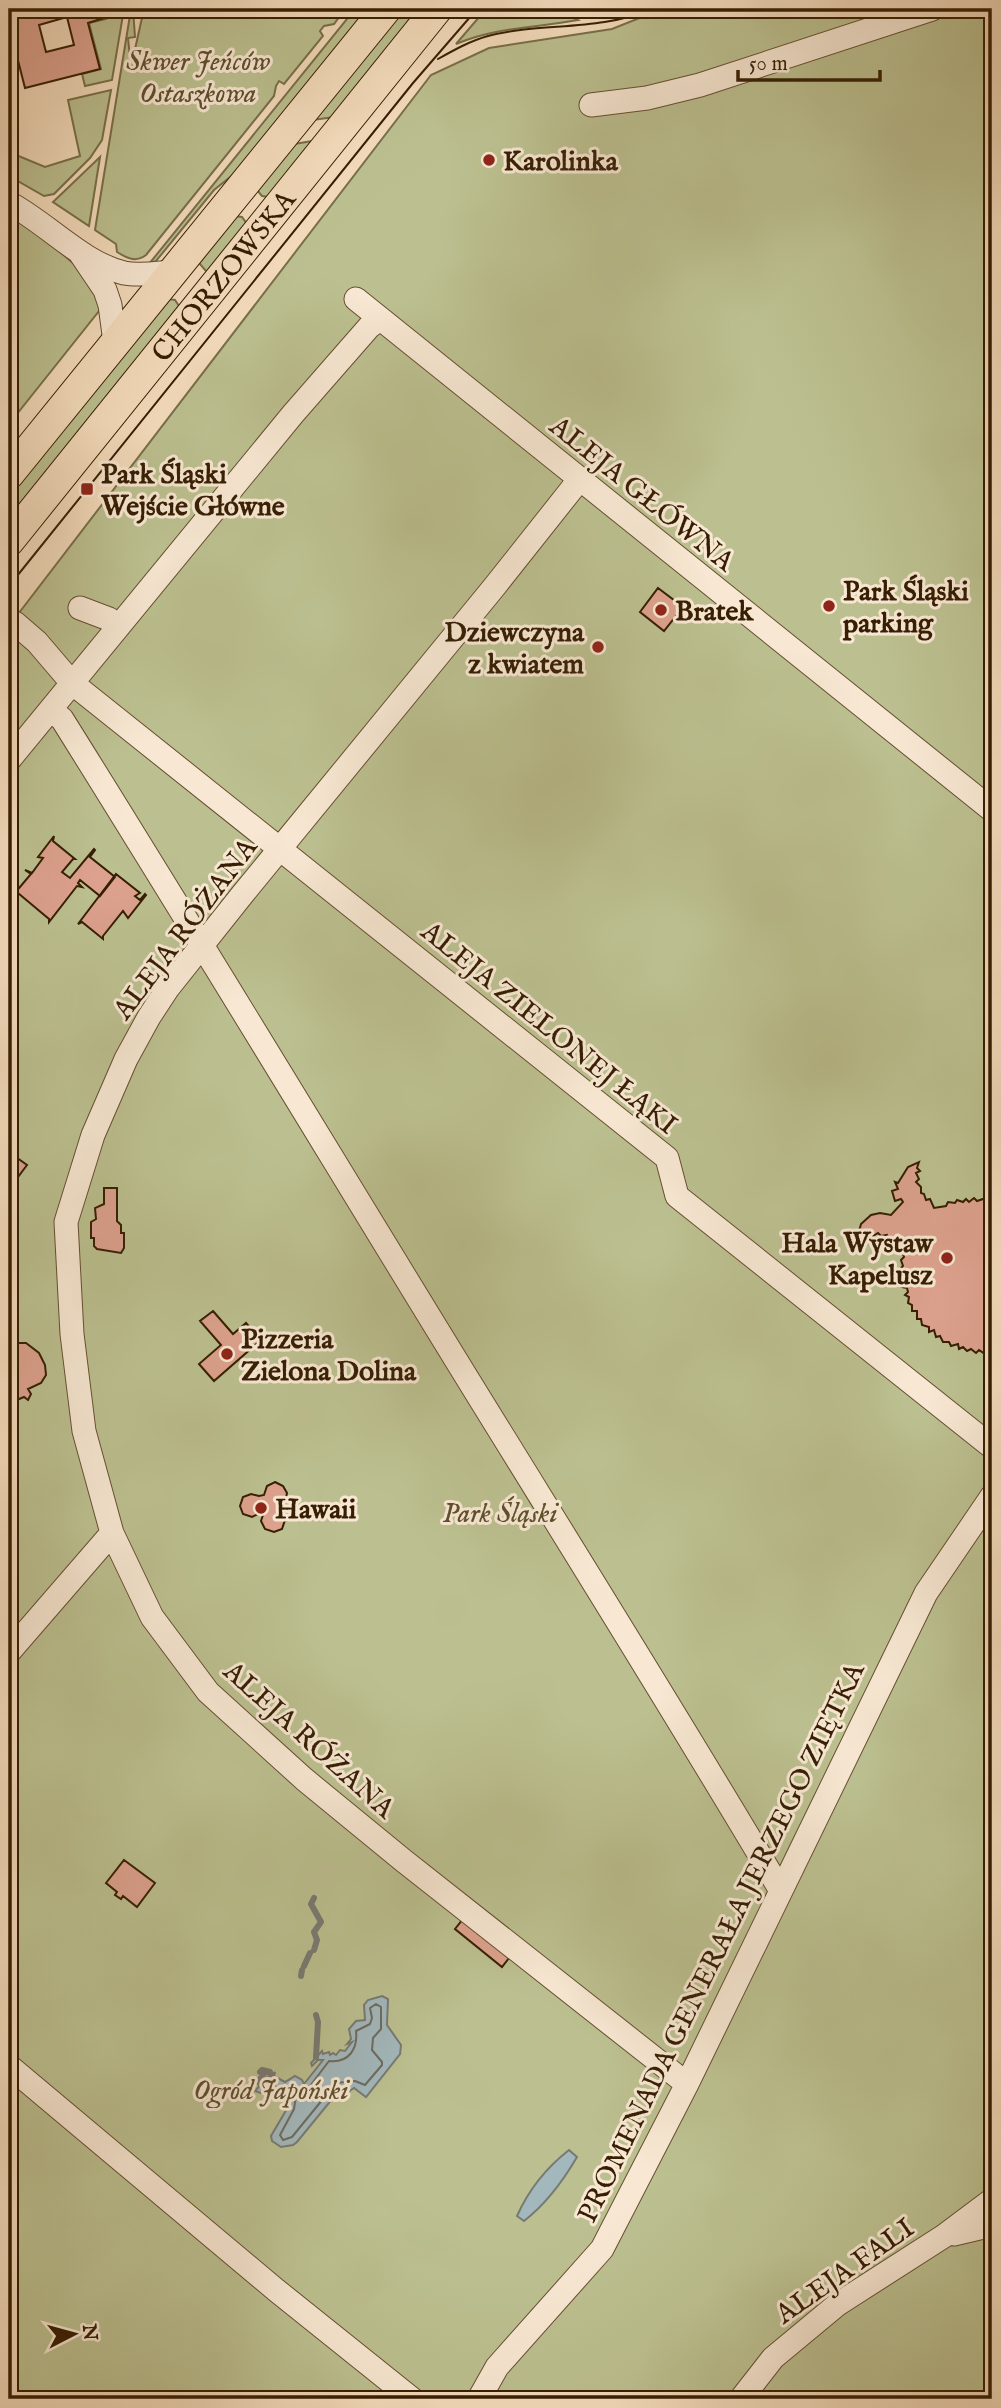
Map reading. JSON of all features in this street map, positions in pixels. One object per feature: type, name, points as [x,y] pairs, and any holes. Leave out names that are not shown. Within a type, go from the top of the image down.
[{"type":"main road","name":"CHORZOWSKA","points":[[9,474],[386,9]]},
{"type":"main road","name":"CHORZOWSKA","points":[[9,541],[437,9]]},
{"type":"main road","points":[[287,130],[335,136]]},
{"type":"main road","points":[[236,192],[268,218]]},
{"type":"main road","points":[[173,272],[206,297]]},
{"type":"street","points":[[591,104],[647,98],[700,85],[932,9]]},
{"type":"street","points":[[9,203],[46,225],[80,253],[122,272],[136,275],[173,272]]},
{"type":"street","points":[[80,253],[105,290],[115,342]]},
{"type":"street","name":"ALEJA GŁÓWNA","points":[[356,299],[992,810]]},
{"type":"street","points":[[9,760],[293,414],[369,327],[380,319]]},
{"type":"street","name":"ALEJA RÓŻANA","points":[[579,480],[168,988],[149,1017],[126,1059],[93,1135],[66,1222],[72,1335],[84,1431],[112,1533],[152,1617],[208,1692],[304,1779],[404,1861],[687,2084]]},
{"type":"street","points":[[80,608],[109,618],[118,626]]},
{"type":"street","name":"ALEJA ZIELONEJ ŁĄKI","points":[[15,623],[37,642],[72,683],[667,1157],[677,1196],[992,1447]]},
{"type":"street","points":[[51,710],[62,719],[700,1753],[781,1891]]},
{"type":"street","name":"PROMENADA GENERAŁA JERZEGO ZIĘTKA","points":[[479,2399],[497,2367],[601,2249],[687,2084],[926,1593],[992,1496]]},
{"type":"street","points":[[9,1652],[112,1533]]},
{"type":"street","points":[[9,2066],[276,2290],[412,2399]]},
{"type":"street","name":"ALEJA FALI","points":[[741,2399],[773,2358],[838,2304],[944,2236],[992,2200]]},
{"type":"street","points":[[944,2236],[992,2225]]},
{"type":"green space","points":[[104,9],[124,9],[112,80],[85,86],[82,74],[101,69],[89,23],[106,19]]},
{"type":"green space","name":"Skwer Jeńców Ostaszkowa","points":[[131,9],[135,37],[128,38],[131,67],[144,9],[345,9],[334,24],[324,26],[320,31],[323,36],[284,84],[279,81],[274,96],[146,255],[135,259],[117,252],[116,244],[95,230]]},
{"type":"green space","points":[[355,9],[371,9],[244,166],[214,190],[156,261],[149,264]]},
{"type":"green space","points":[[400,9],[424,9],[334,117],[313,120]]},
{"type":"green space","points":[[486,9],[555,9],[578,20],[501,31],[456,44]]},
{"type":"green space","name":"Park Śląski","points":[[662,9],[992,9],[992,2399],[9,2399],[9,626],[431,75],[489,48],[612,29]]},
{"type":"green space","points":[[111,90],[102,140],[90,158],[54,194],[44,196],[9,176],[9,152],[45,167],[80,156],[68,100]]},
{"type":"green space","points":[[313,141],[268,197],[262,196],[257,190],[294,144]]},
{"type":"green space","points":[[100,157],[89,226],[53,202]]},
{"type":"green space","points":[[9,214],[40,234],[74,264],[103,306],[9,424]]},
{"type":"green space","points":[[234,216],[242,217],[247,224],[210,271],[206,271],[199,263]]},
{"type":"green space","points":[[175,300],[179,306],[9,525],[9,492],[161,302]]},
{"type":"water","points":[[382,1996],[388,1999],[387,2025],[401,2045],[400,2054],[366,2097],[354,2088],[348,2092],[341,2088],[297,2142],[281,2147],[272,2141],[271,2136],[288,2107],[290,2086],[283,2086],[279,2090],[275,2086],[273,2089],[269,2084],[261,2093],[255,2091],[275,2072],[274,2076],[285,2082],[295,2076],[304,2084],[323,2060],[318,2060],[312,2066],[311,2063],[322,2051],[323,2054],[329,2052],[330,2055],[336,2055],[340,2050],[345,2051],[352,2042],[347,2044],[351,2039],[349,2029],[356,2021],[365,2020],[364,2005],[368,2000]]},
{"type":"water","points":[[569,2150],[577,2157],[572,2166],[547,2200],[524,2221],[517,2216],[527,2197],[553,2164]]},
{"type":"building","points":[[9,9],[102,9],[104,18],[88,23],[100,69],[25,88],[9,25]],"holes":[[[67,17],[74,45],[46,52],[39,25]]]},
{"type":"building","name":"Bratek","points":[[658,588],[683,607],[664,631],[640,612]]},
{"type":"building","points":[[54,836],[53,841],[75,859],[62,872],[70,878],[94,849],[90,857],[115,877],[100,896],[80,880],[78,883],[82,887],[77,886],[49,922],[49,919],[18,893],[14,894],[31,874],[25,870],[32,873],[43,858],[38,857]]},
{"type":"building","points":[[116,874],[140,893],[135,896],[140,900],[146,895],[128,918],[123,911],[103,939],[82,922],[78,924]]},
{"type":"building","points":[[13,1155],[27,1165],[9,1189],[9,1160]]},
{"type":"building","name":"Hala Wystaw Kapelusz","points":[[919,1162],[917,1168],[920,1171],[916,1173],[919,1179],[916,1182],[921,1187],[921,1193],[926,1200],[930,1199],[934,1208],[946,1206],[948,1202],[955,1203],[957,1200],[963,1202],[966,1199],[969,1202],[974,1198],[977,1201],[992,1201],[992,1352],[985,1354],[979,1350],[976,1353],[963,1347],[959,1349],[958,1344],[951,1346],[949,1342],[943,1342],[940,1336],[936,1337],[934,1330],[929,1332],[929,1327],[922,1325],[921,1319],[917,1319],[917,1311],[912,1311],[912,1305],[908,1303],[909,1297],[905,1295],[907,1288],[902,1287],[905,1283],[900,1269],[903,1266],[901,1260],[904,1257],[902,1251],[905,1245],[895,1243],[894,1239],[878,1233],[857,1239],[861,1224],[871,1215],[891,1215],[903,1202],[901,1199],[895,1201],[892,1191],[898,1189],[895,1182],[898,1183],[908,1167]]},
{"type":"building","points":[[104,1188],[117,1188],[117,1221],[121,1225],[121,1233],[124,1233],[124,1248],[121,1253],[97,1249],[94,1246],[94,1238],[91,1238],[91,1222],[96,1219],[95,1208],[104,1204]]},
{"type":"building","name":"Pizzeria Zielona Dolina","points":[[213,1311],[233,1334],[246,1323],[261,1340],[214,1381],[199,1364],[221,1345],[200,1321]]},
{"type":"building","points":[[19,1343],[26,1343],[39,1353],[46,1375],[41,1383],[28,1389],[31,1394],[28,1400],[24,1397],[12,1402],[9,1397],[9,1351]]},
{"type":"building","name":"Hawaii","points":[[275,1482],[283,1486],[287,1493],[285,1502],[281,1504],[285,1520],[282,1529],[274,1532],[265,1529],[261,1521],[263,1515],[260,1513],[252,1517],[243,1514],[240,1506],[243,1497],[251,1494],[264,1495],[267,1486]]},
{"type":"building","points":[[124,1860],[155,1883],[137,1907],[123,1896],[121,1899],[115,1895],[117,1892],[106,1883]]},
{"type":"building","points":[[463,1919],[509,1958],[502,1967],[455,1929]]},
{"type":"waterway","points":[[314,1898],[311,1904],[321,1922],[314,1932],[317,1940],[314,1950]]},
{"type":"waterway","points":[[304,1966],[310,1953]]},
{"type":"waterway","points":[[301,1976],[302,1970]]},
{"type":"waterway","points":[[316,2015],[316,2057]]},
{"type":"waterway","points":[[260,2083],[258,2082],[263,2075],[260,2072],[262,2070],[270,2072],[272,2080]]},
{"type":"tram line","points":[[9,586],[413,83],[477,9]]},
{"type":"tram line","points":[[438,59],[488,36],[611,21],[650,9]]},
{"type":"place","name":"Karolinka","points":[[489,160]]},
{"type":"place","name":"Park Śląski Wejście Główne","points":[[87,489]]},
{"type":"place","name":"Park Śląski parking","points":[[829,606]]},
{"type":"place","name":"Bratek","points":[[661,610]]},
{"type":"place","name":"Dziewczyna z kwiatem","points":[[598,647]]},
{"type":"place","name":"Hala Wystaw Kapelusz","points":[[947,1258]]},
{"type":"place","name":"Pizzeria Zielona Dolina","points":[[227,1354]]},
{"type":"place","name":"Hawaii","points":[[261,1508]]},
{"type":"park label","name":"Ogród Japoński","points":[[271,2089]]}]
